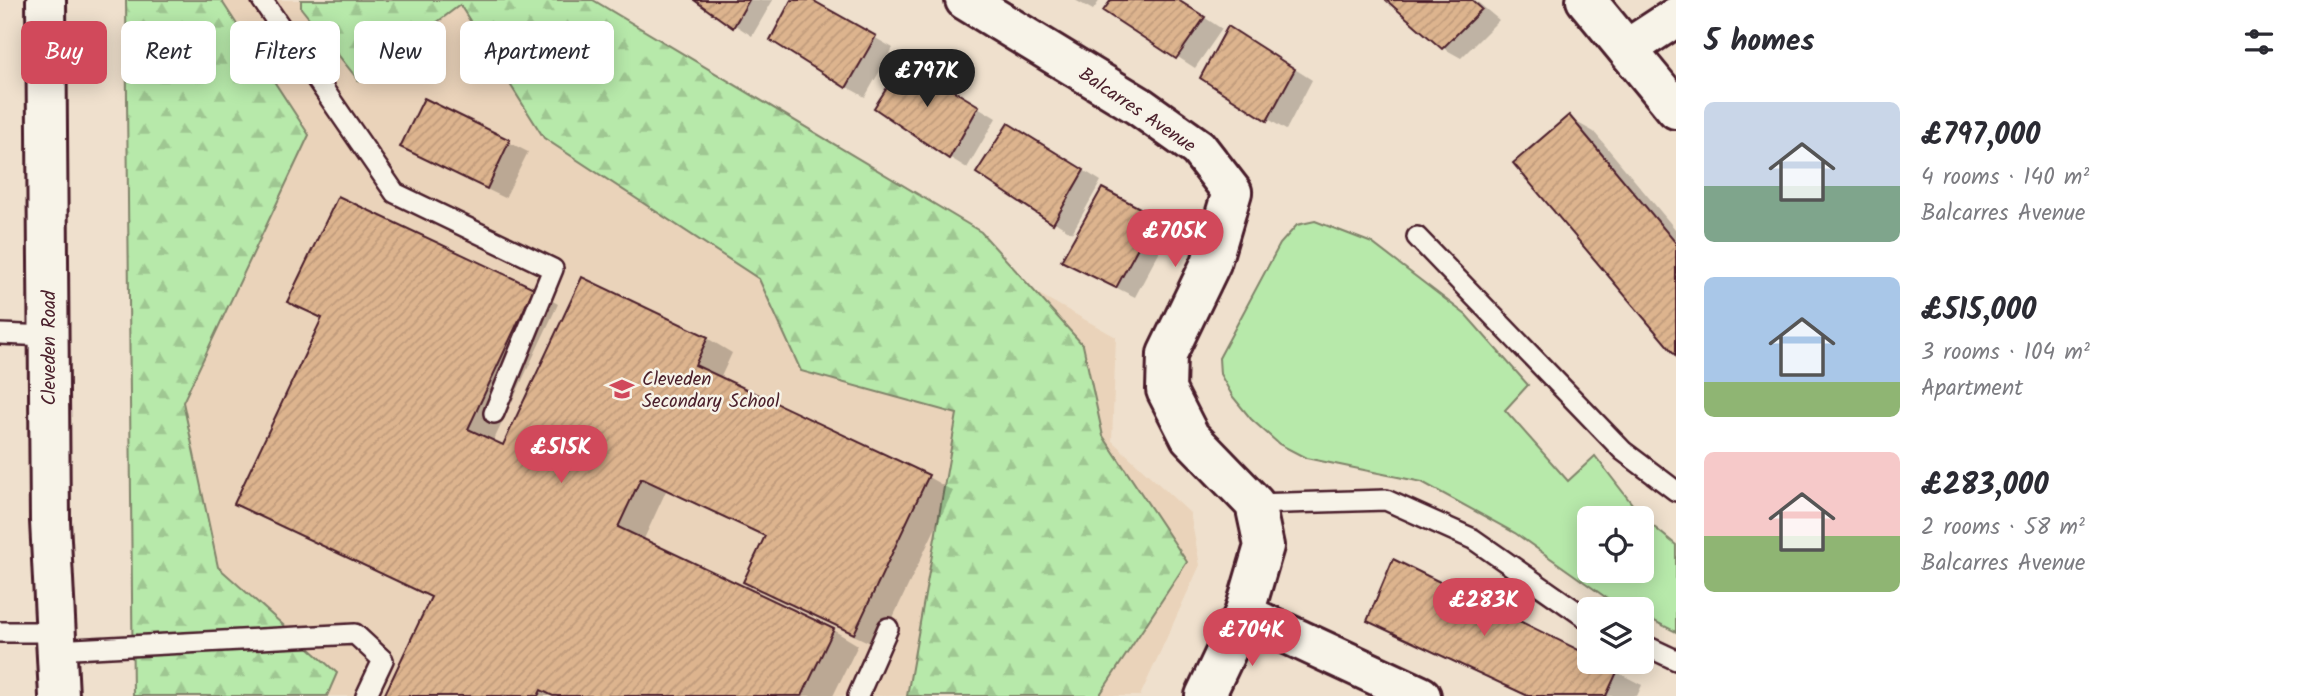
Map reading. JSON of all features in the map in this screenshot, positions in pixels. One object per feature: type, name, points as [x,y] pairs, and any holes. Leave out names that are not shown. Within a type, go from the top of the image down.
[{"type":"street","name":"Cleveden Road","points":[[46,0],[50,520],[54,641],[59,696]]},
{"type":"street","name":"Balcarres Avenue","points":[[965,0],[1139,106],[1198,148],[1232,192],[1211,263],[1167,354],[1166,390],[1190,438],[1255,504]]},
{"type":"street","points":[[1586,0],[1676,109]]},
{"type":"street","points":[[1627,49],[1676,17]]},
{"type":"street","points":[[1205,696],[1244,614],[1264,547],[1255,504]]},
{"type":"street","points":[[1244,614],[1421,696]]},
{"type":"lane","points":[[262,0],[395,193],[553,269],[494,412]]},
{"type":"lane","points":[[1417,237],[1623,451],[1676,491]]},
{"type":"lane","points":[[0,334],[48,336]]},
{"type":"lane","points":[[1255,504],[1306,500],[1386,500],[1473,539],[1577,612]]},
{"type":"lane","points":[[858,696],[888,628]]},
{"type":"lane","points":[[0,632],[54,641],[355,634],[383,660],[366,696]]},
{"type":"lane","points":[[1654,650],[1676,660]]},
{"type":"shaded area","name":"Cleveden Secondary School","points":[[126,0],[513,0],[551,21],[460,21],[460,84],[614,84],[614,56],[1116,337],[1112,441],[1190,513],[1200,565],[1140,696],[133,696],[127,84],[216,84],[216,21],[126,21]]},
{"type":"green space","points":[[126,0],[221,0],[235,21],[230,21],[230,84],[276,84],[309,135],[183,402],[218,567],[337,673],[327,696],[133,696],[127,84],[216,84],[216,21],[126,21]]},
{"type":"green space","points":[[301,0],[593,0],[981,232],[1083,345],[1103,436],[1187,562],[1099,696],[907,696],[957,414],[801,371],[759,279],[544,138],[510,84],[614,84],[614,21],[470,21],[460,5],[439,21],[354,21],[354,75],[340,57],[340,21],[311,21],[301,8]]},
{"type":"green space","points":[[1315,221],[1372,243],[1466,315],[1528,385],[1505,410],[1568,481],[1595,456],[1634,506],[1577,506],[1577,577],[1515,533],[1422,482],[1306,458],[1279,444],[1251,419],[1233,397],[1220,374],[1219,358],[1280,244],[1297,225]]},
{"type":"green space","points":[[1654,527],[1676,545],[1676,632],[1654,621],[1654,597],[1605,597],[1585,583],[1654,583]]},
{"type":"building","points":[[694,0],[749,0],[733,28]]},
{"type":"building","points":[[791,0],[812,0],[876,36],[846,88],[770,40]]},
{"type":"building","points":[[1111,0],[1178,0],[1205,17],[1176,59],[1103,11]]},
{"type":"building","points":[[1386,0],[1472,0],[1482,9],[1442,49]]},
{"type":"building","points":[[1228,26],[1295,69],[1267,121],[1200,78]]},
{"type":"building","points":[[904,61],[979,106],[949,159],[874,108]]},
{"type":"building","points":[[424,98],[510,140],[487,189],[400,147]]},
{"type":"building","points":[[1569,115],[1676,243],[1676,356],[1513,163]]},
{"type":"building","points":[[1008,123],[1084,170],[1053,224],[976,173]]},
{"type":"building","points":[[1102,188],[1155,216],[1116,288],[1061,261]]},
{"type":"building","points":[[338,196],[534,288],[468,429],[503,445],[582,277],[708,337],[695,365],[929,475],[854,634],[743,582],[765,536],[641,478],[618,527],[834,629],[802,696],[553,696],[541,690],[538,696],[384,696],[431,597],[234,504],[322,318],[287,302]]},
{"type":"building","points":[[1393,559],[1577,649],[1577,674],[1616,674],[1606,696],[1528,696],[1367,621]]},
{"type":"place","name":"Cleveden Secondary School","points":[[622,389]]}]
